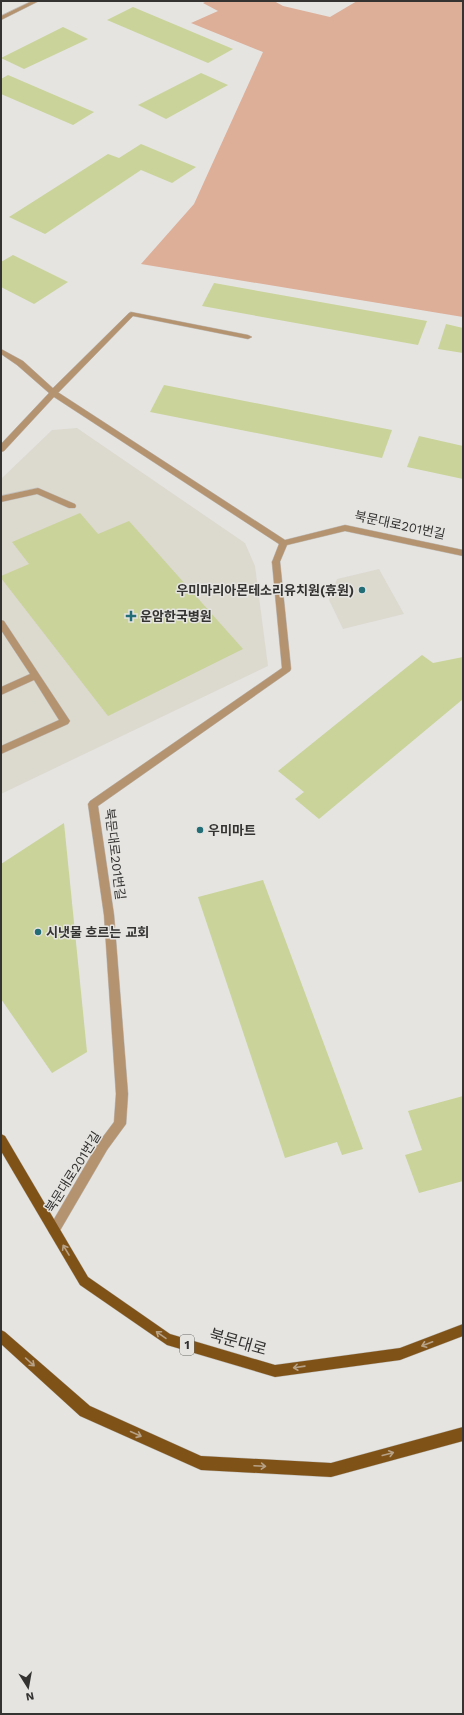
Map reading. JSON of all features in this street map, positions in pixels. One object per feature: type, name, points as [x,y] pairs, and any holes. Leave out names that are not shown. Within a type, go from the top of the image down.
[{"type":"main road","name":"북문대로","points":[[1,1140],[84,1281],[167,1339],[276,1371],[400,1354],[463,1330]]},
{"type":"main road","points":[[1,1336],[85,1411],[201,1463],[332,1470],[463,1434]]},
{"type":"street","points":[[1,18],[36,1]]},
{"type":"street","points":[[1,449],[53,393],[131,314],[248,337]]},
{"type":"street","points":[[1,351],[20,363],[53,393],[284,542]]},
{"type":"street","points":[[1,499],[38,491],[72,506]]},
{"type":"street","name":"북문대로201번길","points":[[54,1230],[104,1146],[120,1124],[122,1094],[109,915],[93,804],[287,669],[276,562],[284,542],[345,528],[463,553]]},
{"type":"street","points":[[1,623],[65,721],[1,750]]},
{"type":"street","points":[[1,691],[36,675]]},
{"type":"shaded area","points":[[207,1],[274,1],[283,6],[330,17],[357,1],[463,1],[463,317],[141,264],[194,204],[263,52],[191,23],[218,11],[203,3]]},
{"type":"shaded area","name":"운암한국병원","points":[[77,428],[245,543],[255,566],[268,666],[1,794],[1,479],[52,430]]},
{"type":"shaded area","name":"우미마리아몬테소리유치원(휴원)","points":[[379,569],[404,614],[343,629],[329,600],[337,579]]},
{"type":"building","points":[[133,7],[233,49],[208,63],[107,20]]},
{"type":"building","points":[[63,27],[88,39],[24,69],[1,58]]},
{"type":"building","points":[[201,73],[228,85],[166,119],[138,105]]},
{"type":"building","points":[[8,75],[94,112],[73,125],[1,94],[1,79]]},
{"type":"building","points":[[141,144],[196,167],[172,183],[141,170],[45,234],[9,217],[108,154],[119,158]]},
{"type":"building","points":[[13,255],[68,282],[34,304],[1,287],[1,262]]},
{"type":"building","points":[[214,283],[427,321],[418,345],[202,306]]},
{"type":"building","points":[[446,324],[463,328],[463,353],[438,349]]},
{"type":"building","points":[[164,385],[392,430],[382,458],[150,412]]},
{"type":"building","points":[[419,436],[463,446],[463,479],[407,467]]},
{"type":"building","name":"운암한국병원","points":[[80,513],[98,534],[129,521],[243,649],[108,716],[1,578],[1,576],[29,564],[12,542]]},
{"type":"building","points":[[422,655],[433,663],[463,657],[463,699],[319,819],[295,799],[304,792],[278,771]]},
{"type":"building","name":"시냇물 흐르는 교회","points":[[64,823],[87,1052],[52,1073],[1,999],[1,864]]},
{"type":"building","points":[[263,880],[363,1149],[342,1155],[337,1142],[285,1158],[198,897]]},
{"type":"building","points":[[463,1096],[463,1181],[419,1193],[405,1155],[422,1150],[408,1111]]},
{"type":"place","name":"우미마리아몬테소리유치원(휴원)","points":[[362,590]]},
{"type":"place","name":"운암한국병원","points":[[131,616]]},
{"type":"place","name":"우미마트","points":[[200,830]]},
{"type":"place","name":"시냇물 흐르는 교회","points":[[38,932]]}]
